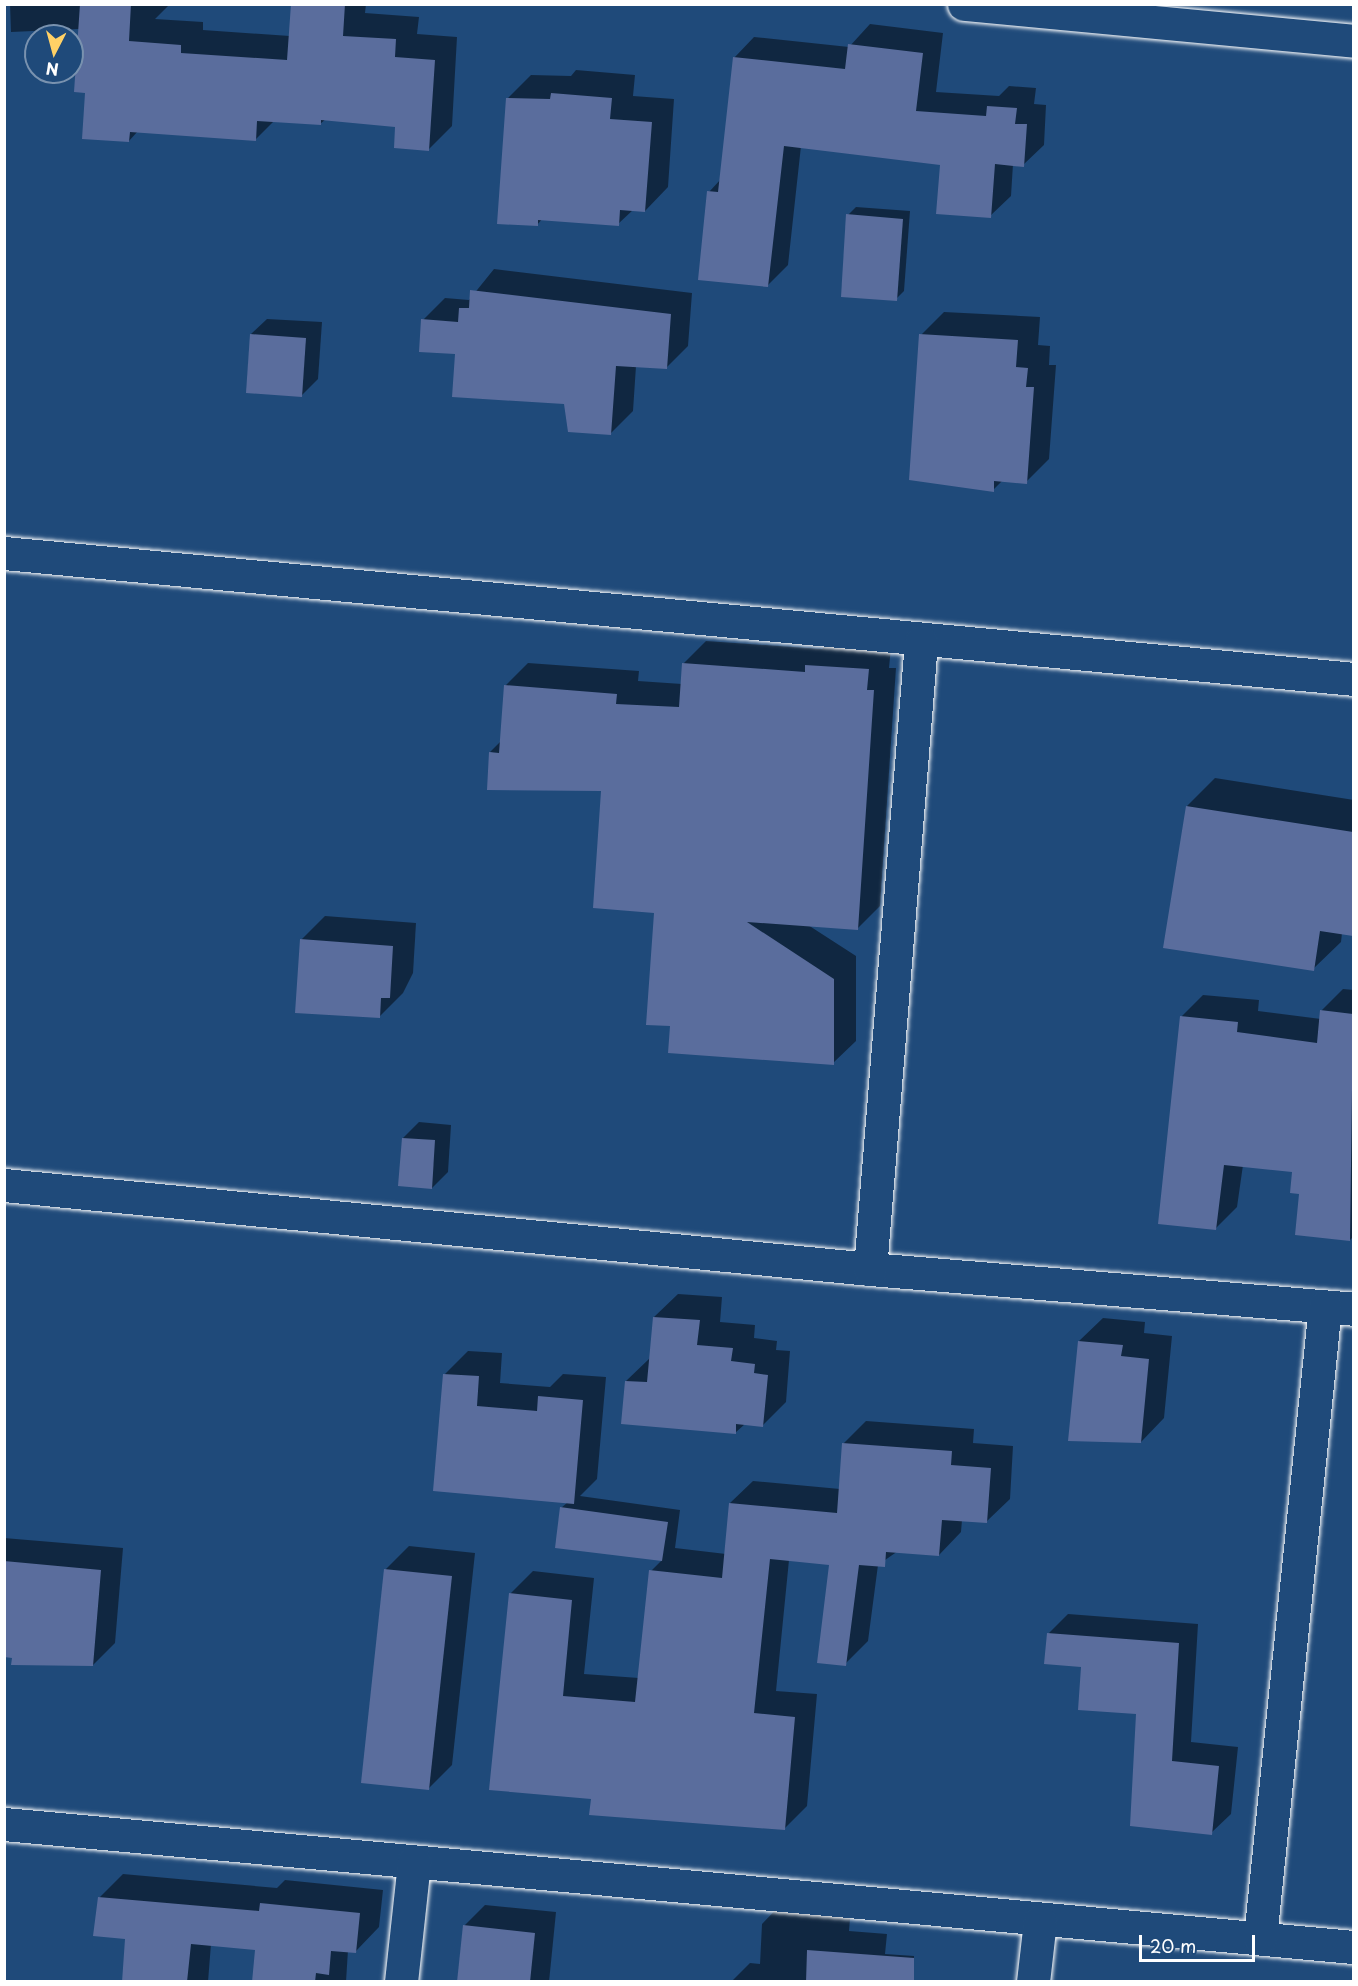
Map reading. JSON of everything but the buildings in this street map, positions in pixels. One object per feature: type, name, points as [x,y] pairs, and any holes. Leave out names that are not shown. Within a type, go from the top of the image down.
[{"type":"street","points":[[964,4],[1353,41]]},
{"type":"street","points":[[4,554],[921,642],[1353,679]]},
{"type":"street","points":[[870,1269],[921,642]]},
{"type":"street","points":[[4,1185],[870,1269],[1339,1307],[1260,1938]]},
{"type":"street","points":[[4,1824],[1040,1921],[1353,1947]]},
{"type":"street","points":[[401,1982],[414,1862]]},
{"type":"street","points":[[1033,1982],[1040,1921]]}]
